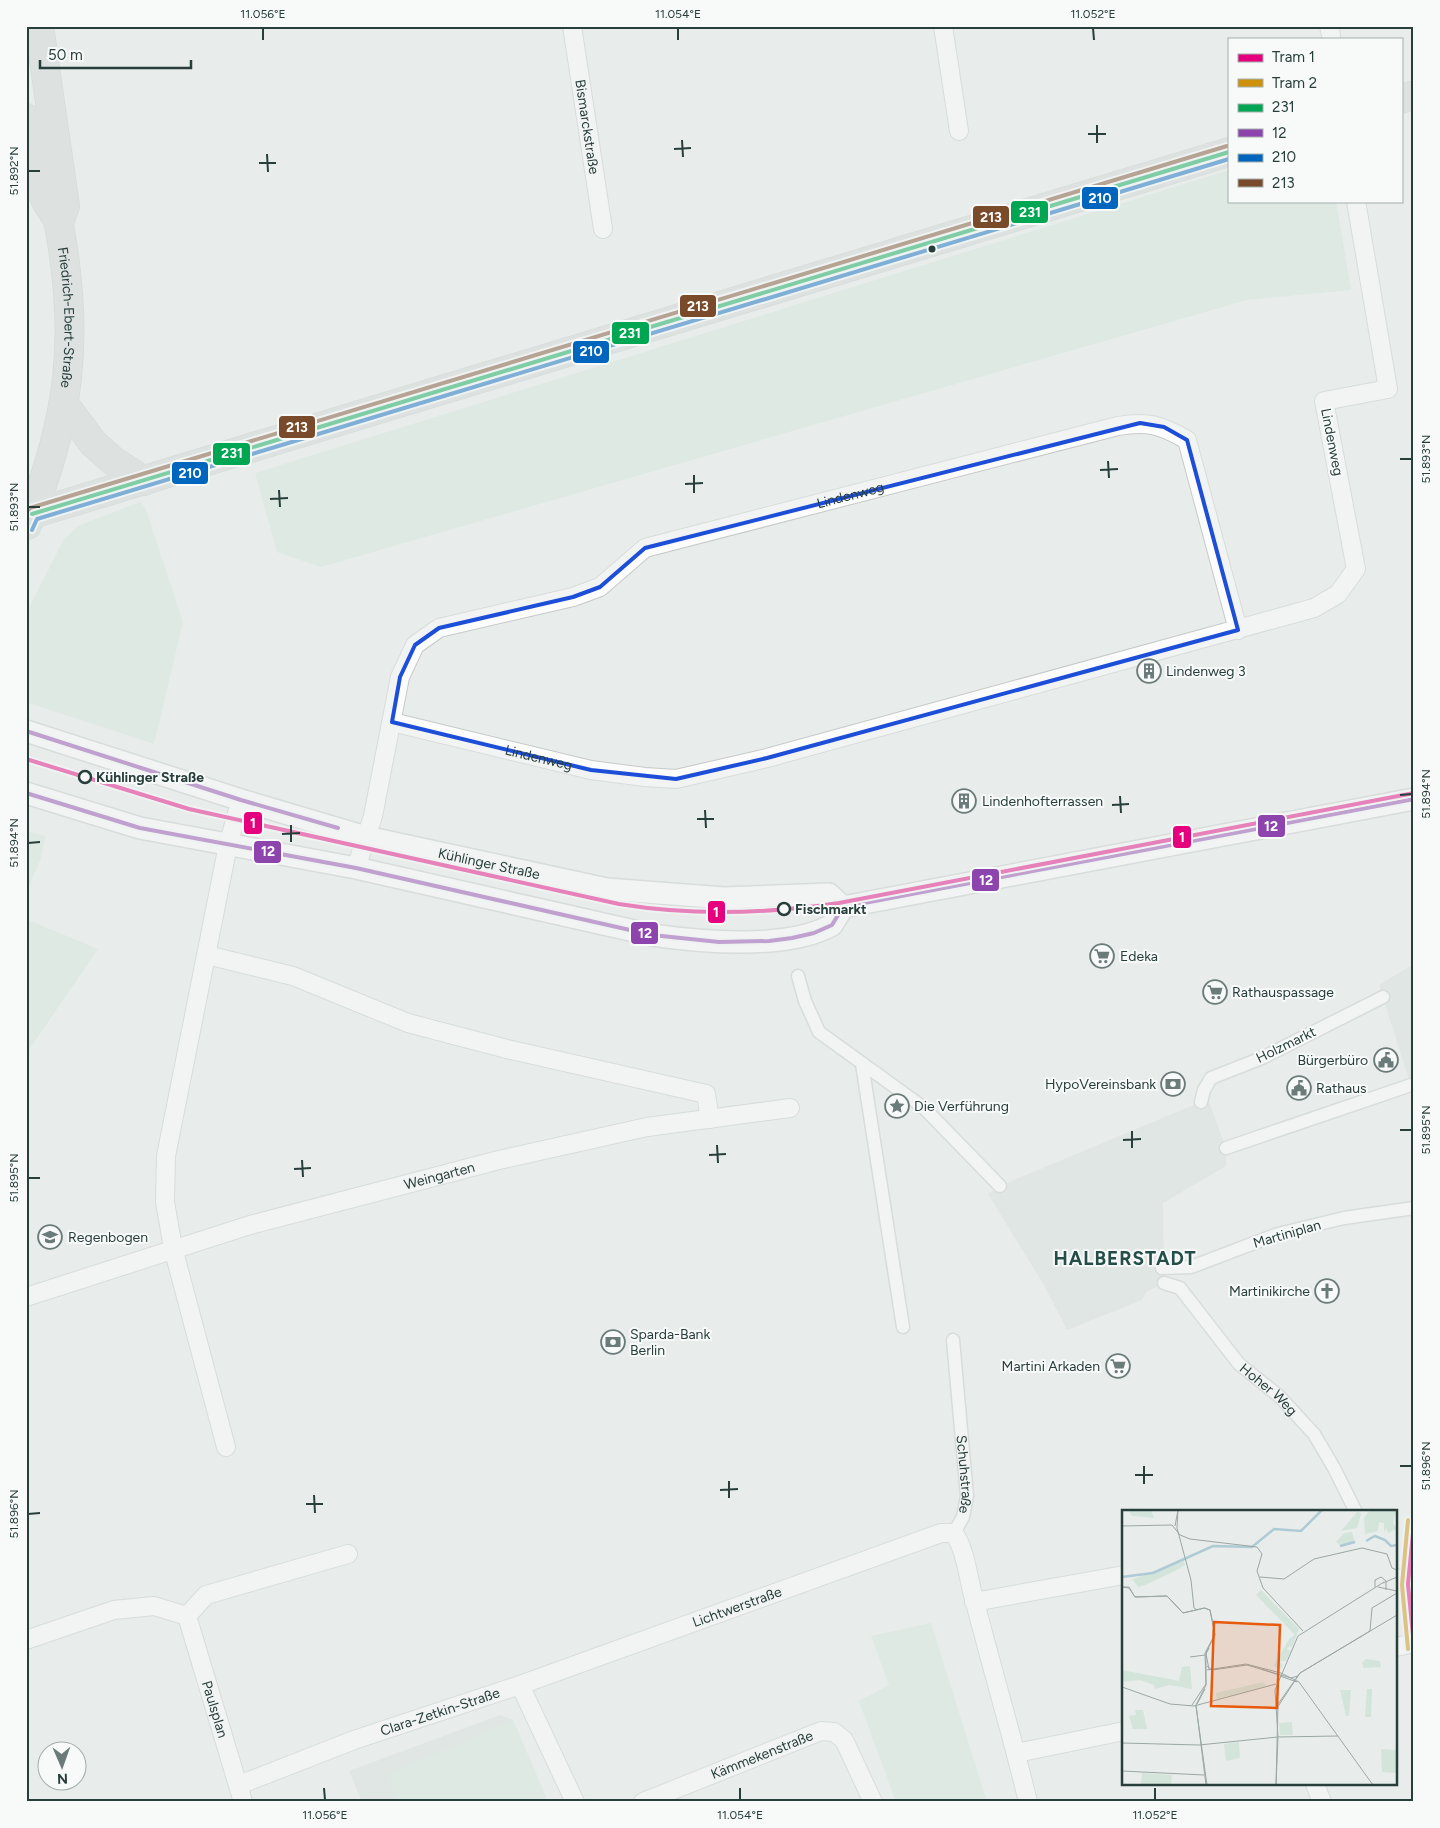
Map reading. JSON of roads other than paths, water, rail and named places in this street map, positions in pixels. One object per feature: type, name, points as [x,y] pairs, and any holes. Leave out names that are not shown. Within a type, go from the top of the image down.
[{"type":"main road","name":"Friedrich-Ebert-Straße","points":[[29,521],[51,459],[64,404],[71,356],[71,325],[59,222],[44,198],[33,124],[39,26]]},
{"type":"main road","points":[[1402,99],[1414,95]]},
{"type":"main road","points":[[29,521],[144,481],[1228,152]]},
{"type":"main road","points":[[64,404],[93,443],[112,460],[144,481]]},
{"type":"street","name":"Bismarckstraße","points":[[572,26],[603,229]]},
{"type":"street","points":[[943,26],[959,131]]},
{"type":"street","name":"Lindenweg","points":[[392,722],[591,770],[676,779],[767,758],[1314,608],[1338,594],[1356,569],[1324,401],[1388,389],[1356,202]]},
{"type":"street","name":"Lindenweg","points":[[356,868],[366,836],[392,722],[400,677],[415,645],[439,628],[573,597],[600,587],[645,548],[1047,443],[1140,423],[1164,427],[1187,440],[1238,630]]},
{"type":"street","name":"Kühlinger Straße","points":[[26,731],[241,800],[366,836],[607,889],[724,898],[829,894],[843,907]]},
{"type":"street","points":[[26,793],[140,828],[356,868],[652,935],[716,942],[794,937],[832,925],[843,907],[1414,799]]},
{"type":"street","points":[[226,1447],[172,1248],[165,1202],[166,1156],[228,845],[241,800]]},
{"type":"street","points":[[207,955],[293,976],[408,1023],[507,1049],[706,1094],[710,1119]]},
{"type":"street","points":[[798,976],[805,1002],[819,1032],[924,1108],[1000,1186]]},
{"type":"street","name":"Holzmarkt","points":[[1201,1102],[1204,1090],[1211,1078],[1262,1058],[1383,997]]},
{"type":"street","points":[[862,1064],[903,1327]]},
{"type":"street","points":[[1226,1148],[1411,1085]]},
{"type":"street","name":"Weingarten","points":[[26,1297],[172,1248],[250,1225],[499,1160],[647,1128],[790,1108]]},
{"type":"street","name":"Martiniplan","points":[[1162,1268],[1191,1266],[1278,1234],[1344,1218],[1414,1208]]},
{"type":"street","name":"Hoher Weg","points":[[1164,1283],[1180,1288],[1239,1364],[1279,1396],[1314,1434],[1355,1510]]},
{"type":"street","name":"Schuhstraße","points":[[953,1340],[967,1496],[964,1518],[954,1533],[960,1542],[974,1602],[1017,1753],[1028,1802]]},
{"type":"street","name":"Lichtwerstraße","points":[[520,1685],[941,1533],[954,1533]]},
{"type":"street","points":[[1413,1603],[1414,1551]]},
{"type":"street","points":[[26,1640],[114,1610],[154,1606],[187,1616],[206,1595],[348,1554]]},
{"type":"street","points":[[974,1602],[1122,1575]]},
{"type":"street","points":[[1398,1578],[1413,1603]]},
{"type":"street","name":"Paulsplan","points":[[187,1616],[241,1793]]},
{"type":"street","points":[[1398,1647],[1414,1643]]},
{"type":"street","points":[[520,1685],[575,1802]]},
{"type":"street","name":"Clara-Zetkin-Straße","points":[[241,1793],[354,1740],[520,1685]]},
{"type":"street","points":[[1017,1753],[1122,1730]]},
{"type":"street","name":"Kämmekenstraße","points":[[643,1802],[821,1731],[834,1732],[844,1740],[873,1802]]},
{"type":"street","points":[[1316,1786],[1322,1802]]},
{"type":"tram line","name":"1","points":[[26,759],[189,809],[619,904],[702,912],[756,911],[839,903],[1414,793]]},
{"type":"tram line","name":"2","points":[[1408,1520],[1402,1585],[1408,1649]]},
{"type":"tram line","name":"1","points":[[1414,1523],[1408,1584],[1414,1646]]},
{"type":"place","name":"Lindenweg 3","points":[[1149,671]]},
{"type":"place","name":"Kühlinger Straße","points":[[85,777]]},
{"type":"place","name":"Lindenhofterrassen","points":[[964,801]]},
{"type":"place","name":"Fischmarkt","points":[[784,909]]},
{"type":"place","name":"Edeka","points":[[1102,956]]},
{"type":"place","name":"Rathauspassage","points":[[1215,992]]},
{"type":"place","name":"Bürgerbüro","points":[[1386,1060]]},
{"type":"place","name":"HypoVereinsbank","points":[[1173,1084]]},
{"type":"place","name":"Rathaus","points":[[1299,1088]]},
{"type":"place","name":"Die Verführung","points":[[897,1106]]},
{"type":"place","name":"Regenbogen","points":[[50,1237]]},
{"type":"place","name":"Martinikirche","points":[[1327,1291]]},
{"type":"place","name":"Sparda-Bank Berlin","points":[[613,1342]]},
{"type":"place","name":"Martini Arkaden","points":[[1118,1366]]},
{"type":"district","name":"HALBERSTADT","points":[[1125,1258]]}]
